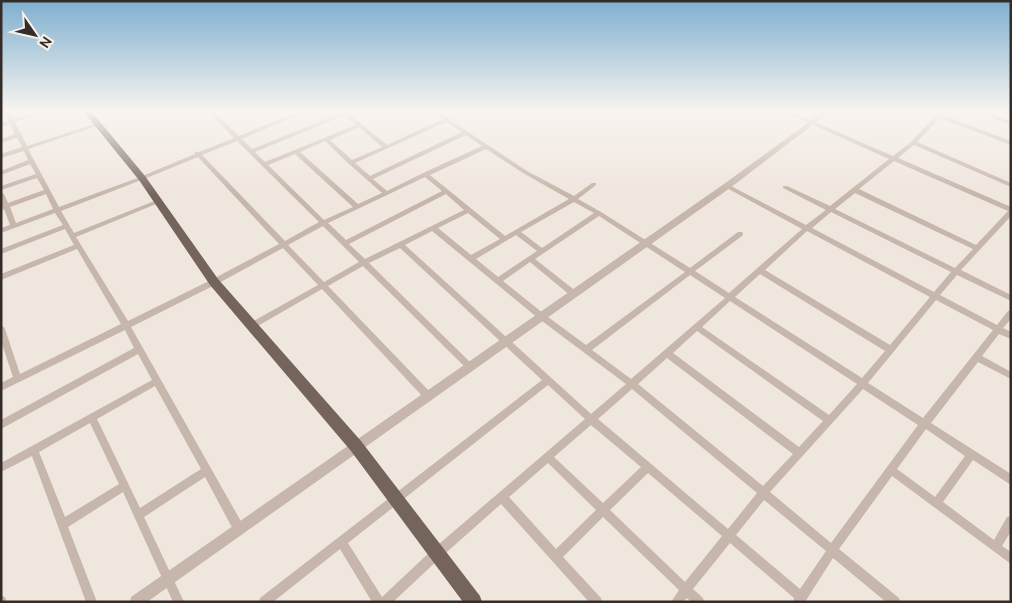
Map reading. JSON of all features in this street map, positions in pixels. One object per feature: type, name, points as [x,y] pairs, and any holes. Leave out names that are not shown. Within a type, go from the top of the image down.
[{"type":"main road","points":[[108,139],[142,178],[214,282],[254,325],[356,446],[474,602]]},
{"type":"street","points":[[21,139],[57,210],[126,325],[239,528]]},
{"type":"street","points":[[1,156],[55,139]]},
{"type":"street","points":[[1,231],[142,178],[230,139]]},
{"type":"street","points":[[241,139],[470,366]]},
{"type":"street","points":[[253,150],[279,139]]},
{"type":"street","points":[[266,164],[326,139]]},
{"type":"street","points":[[326,139],[386,193]]},
{"type":"street","points":[[377,139],[386,147]]},
{"type":"street","points":[[351,163],[404,139]]},
{"type":"street","points":[[370,178],[452,139]]},
{"type":"street","points":[[477,139],[526,172],[599,213],[646,243],[1011,480]]},
{"type":"street","points":[[136,602],[727,186],[790,139]]},
{"type":"street","points":[[676,602],[764,492],[863,383],[957,270],[1011,211],[850,139]]},
{"type":"street","points":[[385,602],[436,554],[730,298],[806,228],[917,139]]},
{"type":"street","points":[[913,143],[1011,185]]},
{"type":"street","points":[[1,387],[214,282],[325,222],[487,146]]},
{"type":"street","points":[[296,152],[357,207]]},
{"type":"street","points":[[197,153],[428,396]]},
{"type":"street","points":[[1,173],[32,161]]},
{"type":"street","points":[[425,174],[504,239]]},
{"type":"street","points":[[1,188],[39,175]]},
{"type":"street","points":[[470,259],[574,199],[594,184]]},
{"type":"street","points":[[727,186],[1011,336]]},
{"type":"street","points":[[785,187],[1011,298]]},
{"type":"street","points":[[855,190],[977,248]]},
{"type":"street","points":[[4,207],[47,191]]},
{"type":"street","points":[[346,244],[446,192]]},
{"type":"street","points":[[1,194],[4,207],[14,226]]},
{"type":"street","points":[[72,236],[159,202]]},
{"type":"street","points":[[254,325],[365,262],[469,210]]},
{"type":"street","points":[[497,282],[599,213]]},
{"type":"street","points":[[1,252],[66,226]]},
{"type":"street","points":[[433,228],[497,282],[632,384],[895,602]]},
{"type":"street","points":[[516,232],[542,251]]},
{"type":"street","points":[[586,350],[740,234]]},
{"type":"street","points":[[400,244],[591,419],[729,535],[799,599],[925,423],[1011,314]]},
{"type":"street","points":[[1,277],[78,246]]},
{"type":"street","points":[[531,259],[574,294]]},
{"type":"street","points":[[759,270],[891,350]]},
{"type":"street","points":[[697,327],[829,420]]},
{"type":"street","points":[[2,335],[18,379]]},
{"type":"street","points":[[1,425],[139,349]]},
{"type":"street","points":[[667,353],[799,453]]},
{"type":"street","points":[[978,358],[1011,376]]},
{"type":"street","points":[[272,599],[341,542],[548,380]]},
{"type":"street","points":[[1,468],[157,381]]},
{"type":"street","points":[[92,417],[179,602]]},
{"type":"street","points":[[34,450],[92,602]]},
{"type":"street","points":[[936,503],[972,454]]},
{"type":"street","points":[[548,457],[699,602]]},
{"type":"street","points":[[556,556],[648,467]]},
{"type":"street","points":[[138,515],[207,470]]},
{"type":"street","points":[[891,470],[1011,559]]},
{"type":"street","points":[[62,525],[124,486]]},
{"type":"street","points":[[502,496],[597,602]]},
{"type":"street","points":[[995,547],[1011,521]]},
{"type":"street","points":[[341,542],[379,602]]}]
